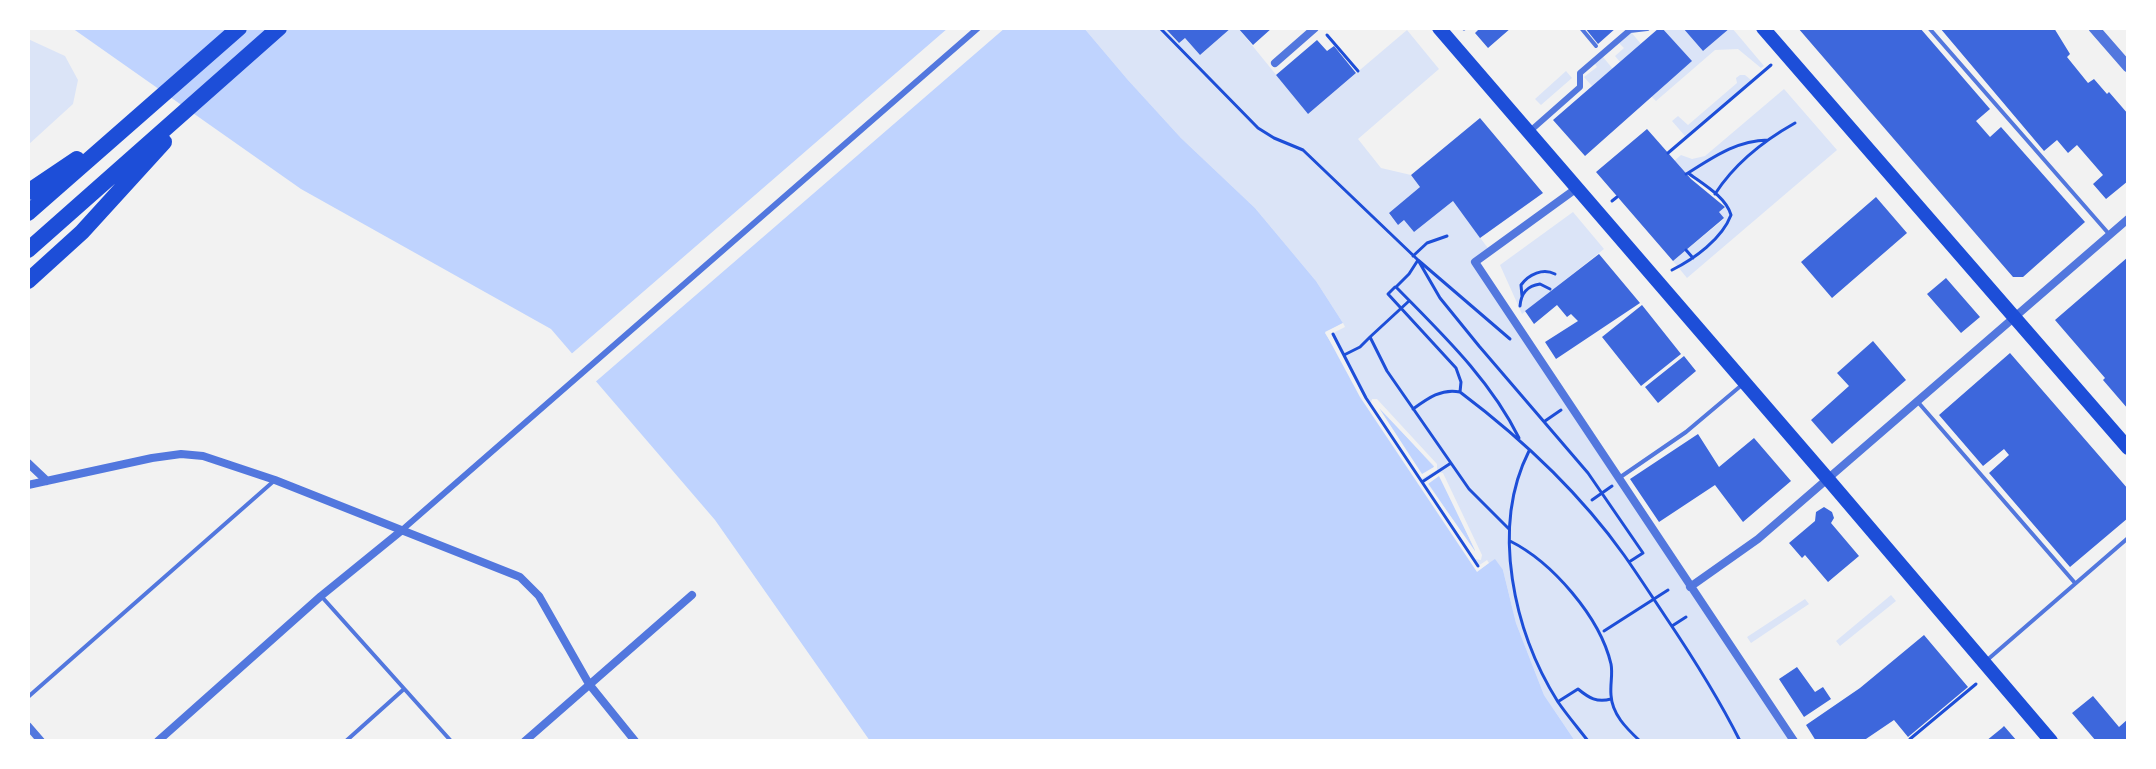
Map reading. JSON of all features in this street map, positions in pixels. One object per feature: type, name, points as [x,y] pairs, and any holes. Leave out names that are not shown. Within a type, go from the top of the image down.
[{"type":"highway","points":[[28,213],[239,28]]},
{"type":"highway","points":[[28,250],[279,28]]},
{"type":"highway","points":[[28,281],[82,232],[195,104]]},
{"type":"highway","points":[[28,192],[138,117]]},
{"type":"main road","points":[[1439,28],[2051,741]]},
{"type":"main road","points":[[1763,28],[2128,448]]},
{"type":"street","points":[[158,741],[321,596],[401,531],[978,28]]},
{"type":"street","points":[[1529,132],[1580,87],[1580,73],[1630,30],[1647,28]]},
{"type":"street","points":[[2094,28],[2128,67]]},
{"type":"street","points":[[1275,63],[1319,29]]},
{"type":"street","points":[[1577,188],[1475,262],[1794,741]]},
{"type":"street","points":[[1690,587],[1758,539],[2128,219]]},
{"type":"street","points":[[28,485],[152,458],[181,454],[203,456],[275,480],[520,577],[539,596],[589,684],[635,741]]},
{"type":"street","points":[[28,463],[47,481]]},
{"type":"street","points":[[525,741],[692,595]]},
{"type":"street","points":[[28,726],[41,741]]},
{"type":"lane","points":[[1581,28],[1596,46]]},
{"type":"lane","points":[[1929,28],[2109,235]]},
{"type":"lane","points":[[1619,480],[1686,432],[1744,382]]},
{"type":"lane","points":[[1917,401],[2075,583]]},
{"type":"lane","points":[[28,697],[275,480]]},
{"type":"lane","points":[[1984,663],[2128,538]]},
{"type":"lane","points":[[321,596],[451,741]]},
{"type":"lane","points":[[346,741],[404,688]]},
{"type":"path","points":[[1160,28],[1258,128],[1303,150],[1413,256],[1515,344]]},
{"type":"path","points":[[1319,29],[1358,71]]},
{"type":"path","points":[[1668,153],[1771,65]]},
{"type":"path","points":[[1715,194],[1732,170],[1768,140],[1795,123]]},
{"type":"path","points":[[1672,270],[1693,258],[1720,233],[1731,215],[1727,205],[1687,174],[1724,149],[1768,140]]},
{"type":"path","points":[[1612,201],[1617,197]]},
{"type":"path","points":[[1413,256],[1427,243],[1447,236]]},
{"type":"path","points":[[1686,250],[1693,258]]},
{"type":"path","points":[[1418,260],[1409,274],[1388,294],[1460,375],[1460,392]]},
{"type":"path","points":[[1418,260],[1440,298],[1602,492],[1643,553],[1629,562]]},
{"type":"path","points":[[1520,310],[1521,285],[1529,277],[1548,271],[1555,274]]},
{"type":"path","points":[[1522,296],[1534,285],[1540,284],[1550,289]]},
{"type":"path","points":[[1396,287],[1473,368],[1499,402],[1521,441]]},
{"type":"path","points":[[1344,355],[1360,347],[1409,301]]},
{"type":"path","points":[[1333,334],[1366,398],[1478,566]]},
{"type":"path","points":[[1370,337],[1387,371],[1451,463],[1481,503],[1509,529]]},
{"type":"path","points":[[1440,350],[1453,346]]},
{"type":"path","points":[[1413,409],[1439,393],[1450,390],[1460,392],[1530,449],[1598,522],[1629,562],[1701,669],[1740,741]]},
{"type":"path","points":[[1545,421],[1569,404]]},
{"type":"path","points":[[1530,449],[1513,492],[1509,529],[1518,610],[1536,661],[1558,702],[1588,741]]},
{"type":"path","points":[[1422,482],[1451,463]]},
{"type":"path","points":[[1592,500],[1619,480]]},
{"type":"path","points":[[1510,541],[1541,560],[1557,576],[1599,634],[1612,669],[1611,699],[1614,710],[1640,741]]},
{"type":"path","points":[[1604,631],[1668,590]]},
{"type":"path","points":[[1672,626],[1686,617]]},
{"type":"path","points":[[1910,739],[1976,684]]},
{"type":"path","points":[[1558,702],[1578,689],[1597,701],[1611,699]]},
{"type":"shaded area","points":[[1084,28],[1165,28],[1178,43],[1185,38],[1200,55],[1231,28],[1238,28],[1308,114],[1407,30],[1439,69],[1358,139],[1381,168],[1411,175],[1420,187],[1389,214],[1398,225],[1404,220],[1414,232],[1453,201],[1490,251],[1476,262],[1794,741],[1575,741],[1544,695],[1516,623],[1503,570],[1477,572],[1325,332],[1343,323],[1316,281],[1255,208],[1181,138]]},
{"type":"shaded area","points":[[1662,28],[1732,28],[1764,66],[1761,68],[1738,49],[1715,50],[1656,101],[1651,96],[1691,61]]},
{"type":"shaded area","points":[[1631,32],[1641,44],[1620,62],[1615,56],[1624,48],[1619,43]]},
{"type":"shaded area","points":[[28,39],[65,56],[78,80],[73,104],[28,145]]},
{"type":"shaded area","points":[[1603,57],[1613,69],[1592,86],[1584,77],[1597,67],[1595,64]]},
{"type":"shaded area","points":[[1566,71],[1572,78],[1541,105],[1535,99]]},
{"type":"shaded area","points":[[1740,75],[1751,80],[1685,136],[1672,121],[1678,116],[1688,125],[1737,83],[1736,78]]},
{"type":"shaded area","points":[[1784,89],[1837,150],[1687,278],[1673,261],[1724,219],[1719,212],[1725,207],[1720,198],[1689,173],[1686,174],[1674,161],[1681,155],[1692,159],[1705,156]]},
{"type":"shaded area","points":[[1573,212],[1604,249],[1522,314],[1500,265]]},
{"type":"shaded area","points":[[1891,595],[1896,601],[1840,646],[1836,641]]},
{"type":"shaded area","points":[[1805,599],[1809,604],[1751,643],[1747,637]]},
{"type":"water","points":[[72,28],[1084,28],[1181,138],[1255,208],[1316,281],[1343,323],[1325,333],[1477,571],[1495,559],[1503,570],[1516,623],[1544,695],[1575,741],[870,741],[715,520],[551,329],[301,189]]},
{"type":"water","points":[[1375,402],[1434,467],[1422,475]]},
{"type":"water","points":[[1440,475],[1478,557],[1428,483]]},
{"type":"pier","points":[[948,28],[1005,28],[593,384],[569,356]]},
{"type":"pier","points":[[1343,323],[1345,327],[1331,334],[1363,395],[1478,566],[1487,560],[1489,563],[1477,572],[1360,397],[1325,332]]},
{"type":"pier","points":[[1372,399],[1377,399],[1437,464],[1437,470],[1421,479],[1371,404]],"holes":[[[1379,408],[1434,466],[1422,474]]]},
{"type":"pier","points":[[1438,472],[1443,473],[1482,555],[1481,560],[1475,559],[1424,483]],"holes":[[[1439,476],[1475,551],[1428,484]]]},
{"type":"building","points":[[1165,28],[1231,28],[1200,55],[1185,38],[1179,43]]},
{"type":"building","points":[[1238,28],[1272,28],[1253,45]]},
{"type":"building","points":[[1480,28],[1511,28],[1488,48],[1475,33]]},
{"type":"building","points":[[1585,28],[1616,28],[1598,44]]},
{"type":"building","points":[[1659,28],[1692,61],[1585,156],[1553,120]]},
{"type":"building","points":[[1683,28],[1730,28],[1703,51]]},
{"type":"building","points":[[1798,28],[1920,28],[1990,109],[1976,121],[1990,137],[2001,127],[2085,222],[2023,277],[2013,277]]},
{"type":"building","points":[[1940,28],[2054,28],[2070,54],[2067,57],[2088,83],[2094,79],[2128,114],[2128,181],[2106,199],[2093,184],[2103,175],[2077,145],[2068,153],[2057,140],[2044,151]]},
{"type":"building","points":[[1317,40],[1327,51],[1334,46],[1356,73],[1308,114],[1276,75]]},
{"type":"building","points":[[1480,118],[1543,193],[1480,238],[1453,201],[1414,232],[1404,220],[1398,225],[1389,213],[1420,187],[1411,175]]},
{"type":"building","points":[[1647,129],[1691,179],[1725,207],[1719,212],[1724,218],[1673,261],[1596,172]]},
{"type":"building","points":[[1876,197],[1907,233],[1832,298],[1801,262]]},
{"type":"building","points":[[1599,254],[1640,303],[1556,359],[1545,342],[1578,321],[1571,314],[1567,317],[1557,305],[1534,324],[1525,311]]},
{"type":"building","points":[[2128,257],[2128,409],[2055,320]]},
{"type":"building","points":[[1946,278],[1980,317],[1961,333],[1927,294]]},
{"type":"building","points":[[1642,305],[1681,354],[1641,386],[1602,337]]},
{"type":"building","points":[[1873,341],[1906,380],[1832,444],[1811,420],[1849,386],[1837,373]]},
{"type":"building","points":[[2010,353],[2128,489],[2128,518],[2070,567],[1989,473],[2009,455],[2004,449],[1983,466],[1939,415]]},
{"type":"building","points":[[1684,356],[1696,371],[1658,403],[1645,387]]},
{"type":"building","points":[[1698,434],[1719,467],[1754,438],[1791,481],[1743,522],[1715,485],[1659,522],[1630,479]]},
{"type":"building","points":[[1824,507],[1832,512],[1834,518],[1831,523],[1859,556],[1828,582],[1805,555],[1802,558],[1789,543],[1815,521],[1816,512]]},
{"type":"building","points":[[1924,635],[1968,687],[1908,737],[1894,720],[1863,741],[1816,741],[1806,725],[1860,688]]},
{"type":"building","points":[[1797,667],[1815,692],[1823,687],[1831,699],[1804,717],[1779,679]]},
{"type":"building","points":[[2093,696],[2119,727],[2128,719],[2128,741],[2096,741],[2072,713]]},
{"type":"building","points":[[2004,726],[2017,741],[1986,741],[2002,728]]}]
